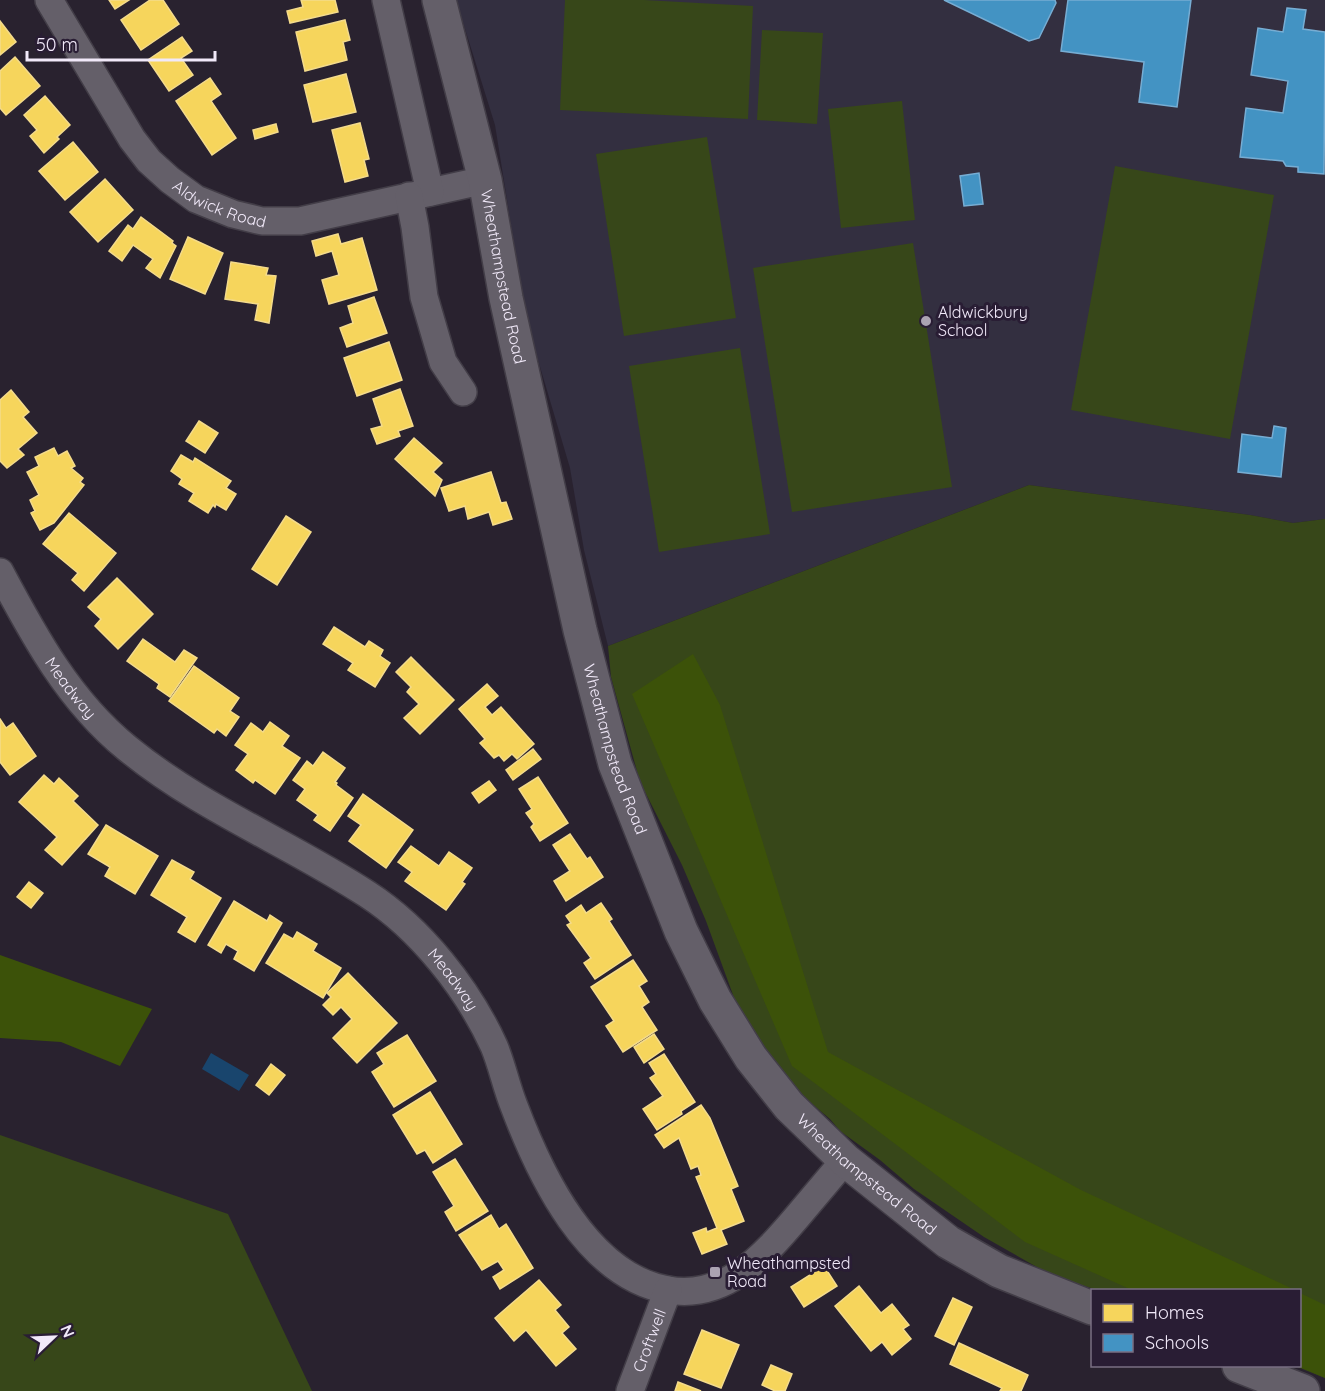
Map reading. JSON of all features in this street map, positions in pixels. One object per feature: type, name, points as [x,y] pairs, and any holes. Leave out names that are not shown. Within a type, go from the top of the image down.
[{"type":"street","name":"Aldwick Road","points":[[49,0],[132,139],[149,161],[170,180],[196,198],[233,214],[262,221],[300,221],[486,180]]},
{"type":"street","points":[[386,0],[420,194],[415,227],[424,297],[442,362],[463,392]]},
{"type":"street","name":"Wheathampstead Road","points":[[439,0],[486,180],[506,298],[580,630],[615,764],[681,931],[716,1000],[751,1058],[789,1106],[845,1160],[948,1242],[999,1271],[1091,1308]]},
{"type":"street","name":"Meadway","points":[[2,582],[54,668],[86,710],[126,748],[188,792],[369,895],[411,930],[446,966],[477,1012],[495,1050],[512,1102],[532,1151],[559,1200],[586,1239],[615,1268],[639,1281],[668,1290],[693,1292],[717,1286],[745,1271],[768,1251],[845,1160]]},
{"type":"street","name":"Croftwell","points":[[630,1391],[668,1290]]},
{"type":"street","points":[[1244,1367],[1302,1391]]},
{"type":"shaded area","name":"Aldwickbury School","points":[[456,0],[1325,0],[1325,519],[1293,523],[1029,485],[608,646],[584,550],[570,468],[530,333],[495,125]]},
{"type":"green space","points":[[565,0],[644,0],[753,6],[748,119],[560,110]]},
{"type":"green space","points":[[762,30],[823,33],[817,124],[757,120]]},
{"type":"green space","points":[[902,101],[915,220],[841,228],[828,109]]},
{"type":"green space","points":[[707,137],[736,318],[624,336],[596,154]]},
{"type":"green space","points":[[1115,166],[1274,195],[1230,439],[1071,410]]},
{"type":"green space","points":[[913,243],[952,487],[792,512],[753,268]]},
{"type":"green space","points":[[740,348],[770,534],[659,552],[629,366]]},
{"type":"green space","points":[[1029,485],[1293,523],[1325,519],[1325,1378],[1298,1367],[1301,1367],[1301,1289],[1094,1289],[1051,1275],[984,1237],[914,1189],[880,1160],[840,1131],[830,1119],[800,1094],[767,1055],[740,1014],[706,921],[682,865],[640,782],[611,677],[608,646]]},
{"type":"green space","points":[[693,654],[720,705],[828,1052],[1081,1190],[1293,1289],[1130,1289],[1025,1242],[792,1066],[632,694]]},
{"type":"green space","points":[[0,955],[152,1009],[120,1066],[61,1042],[0,1038]]},
{"type":"green space","points":[[0,1135],[228,1214],[312,1391],[0,1391]]},
{"type":"green space","points":[[1301,1293],[1325,1305],[1325,1378],[1299,1367]]},
{"type":"water","points":[[211,1053],[249,1075],[239,1091],[202,1069]]},
{"type":"building: Homes","points":[[109,0],[129,0],[115,9]]},
{"type":"building: Homes","points":[[150,0],[163,0],[179,24],[141,50],[121,20]]},
{"type":"building: Homes","points":[[301,0],[335,0],[338,12],[290,23],[287,11],[303,7]]},
{"type":"building: Homes","points":[[345,20],[350,40],[343,42],[347,60],[305,71],[296,32]]},
{"type":"building: Homes","points":[[0,21],[16,42],[0,55]]},
{"type":"building: Homes","points":[[182,37],[192,51],[181,58],[193,75],[169,91],[148,60]]},
{"type":"building: Homes","points":[[15,57],[40,86],[6,115],[0,108],[0,71]]},
{"type":"building: Homes","points":[[346,74],[356,112],[313,122],[304,85]]},
{"type":"building: Homes","points":[[210,78],[221,94],[211,101],[236,138],[212,155],[176,101]]},
{"type":"building: Homes","points":[[45,96],[70,125],[44,153],[30,136],[37,130],[24,115]]},
{"type":"building: Homes","points":[[360,123],[369,159],[364,160],[368,176],[345,182],[332,130]]},
{"type":"building: Homes","points":[[276,124],[278,132],[255,139],[253,130]]},
{"type":"building: Homes","points":[[73,142],[98,172],[65,200],[39,171]]},
{"type":"building: Homes","points":[[105,179],[133,210],[98,242],[70,212]]},
{"type":"building: Homes","points":[[141,217],[173,241],[172,243],[176,246],[160,278],[146,268],[153,259],[133,245],[122,261],[109,251],[128,225],[133,229]]},
{"type":"building: Homes","points":[[338,234],[341,244],[362,238],[377,290],[329,304],[322,280],[339,275],[332,251],[316,256],[312,241]]},
{"type":"building: Homes","points":[[188,237],[223,253],[205,294],[170,279]]},
{"type":"building: Homes","points":[[231,262],[268,268],[266,275],[276,276],[269,323],[255,320],[258,304],[225,299]]},
{"type":"building: Homes","points":[[374,297],[387,333],[347,347],[340,328],[353,323],[348,306]]},
{"type":"building: Homes","points":[[389,342],[402,380],[357,396],[344,358]]},
{"type":"building: Homes","points":[[400,389],[413,426],[398,431],[400,436],[377,444],[371,429],[382,426],[373,399]]},
{"type":"building: Homes","points":[[11,390],[29,412],[23,417],[37,433],[18,449],[24,455],[7,468],[0,461],[0,400]]},
{"type":"building: Homes","points":[[199,421],[218,433],[205,453],[186,441]]},
{"type":"building: Homes","points":[[414,438],[442,463],[433,472],[442,480],[435,496],[395,459]]},
{"type":"building: Homes","points":[[54,448],[58,456],[67,451],[75,466],[71,468],[83,478],[80,482],[84,485],[54,523],[40,530],[31,513],[35,511],[30,500],[39,495],[27,472],[39,466],[35,457]]},
{"type":"building: Homes","points":[[181,455],[193,462],[195,458],[231,481],[226,488],[236,494],[226,510],[216,504],[208,513],[189,501],[194,493],[179,484],[182,479],[171,471]]},
{"type":"building: Homes","points":[[491,472],[501,503],[506,502],[512,519],[493,525],[489,512],[468,519],[465,506],[449,511],[441,488]]},
{"type":"building: Homes","points":[[69,513],[116,553],[84,591],[72,580],[78,573],[43,544]]},
{"type":"building: Homes","points":[[286,516],[311,532],[277,585],[252,569]]},
{"type":"building: Homes","points":[[117,578],[153,614],[118,649],[95,626],[101,619],[88,607]]},
{"type":"building: Homes","points":[[334,627],[365,647],[369,641],[383,650],[380,656],[390,663],[375,687],[348,670],[353,663],[323,644]]},
{"type":"building: Homes","points":[[143,639],[175,662],[184,650],[197,658],[170,697],[157,688],[159,684],[127,661]]},
{"type":"building: Homes","points":[[411,657],[454,700],[420,734],[404,718],[419,704],[407,692],[411,687],[396,672]]},
{"type":"building: Homes","points":[[194,666],[239,698],[230,711],[239,717],[226,736],[217,729],[214,733],[169,701]]},
{"type":"building: Homes","points":[[487,684],[498,696],[485,707],[492,715],[501,707],[534,744],[517,759],[512,754],[504,761],[499,755],[494,758],[480,743],[485,739],[459,709]]},
{"type":"building: Homes","points":[[0,719],[6,728],[13,723],[36,756],[10,775],[0,762]]},
{"type":"building: Homes","points":[[270,722],[289,736],[282,746],[300,758],[275,794],[255,780],[253,783],[236,770],[248,754],[235,745],[251,723],[263,732]]},
{"type":"building: Homes","points":[[533,749],[541,759],[513,780],[506,770]]},
{"type":"building: Homes","points":[[323,752],[345,768],[335,782],[353,798],[330,831],[314,820],[318,815],[297,800],[305,789],[293,780],[307,761],[313,766]]},
{"type":"building: Homes","points":[[44,775],[54,784],[59,778],[78,796],[73,801],[98,825],[62,865],[45,850],[57,837],[19,802]]},
{"type":"building: Homes","points":[[538,777],[568,823],[540,841],[531,827],[534,824],[526,813],[532,809],[519,789]]},
{"type":"building: Homes","points":[[489,781],[496,790],[479,803],[472,793]]},
{"type":"building: Homes","points":[[363,794],[413,830],[386,868],[349,841],[361,825],[348,816]]},
{"type":"building: Homes","points":[[106,825],[158,856],[135,894],[105,876],[110,867],[88,854]]},
{"type":"building: Homes","points":[[570,834],[587,859],[590,857],[603,877],[566,901],[554,881],[570,871],[553,845]]},
{"type":"building: Homes","points":[[411,846],[439,866],[449,852],[472,868],[462,882],[465,884],[446,910],[405,881],[412,872],[398,862]]},
{"type":"building: Homes","points":[[172,860],[194,872],[190,879],[221,898],[195,942],[178,932],[187,917],[151,895]]},
{"type":"building: Homes","points":[[29,882],[43,893],[31,908],[17,897]]},
{"type":"building: Homes","points":[[234,901],[267,921],[270,915],[282,923],[254,971],[234,959],[238,951],[226,944],[221,953],[208,945]]},
{"type":"building: Homes","points":[[601,903],[612,919],[609,921],[631,955],[595,979],[584,963],[591,958],[567,925],[571,923],[566,916],[581,905],[586,913]]},
{"type":"building: Homes","points":[[297,932],[317,944],[313,951],[341,968],[323,998],[266,963],[284,934],[293,939]]},
{"type":"building: Homes","points":[[633,960],[647,981],[639,986],[649,1002],[642,1007],[657,1030],[623,1052],[606,1026],[614,1021],[591,987]]},
{"type":"building: Homes","points":[[348,973],[397,1023],[357,1063],[333,1038],[352,1019],[341,1007],[333,1015],[323,1005],[331,997],[327,993]]},
{"type":"building: Homes","points":[[654,1034],[664,1049],[644,1063],[634,1047]]},
{"type":"building: Homes","points":[[407,1035],[436,1081],[394,1107],[372,1072],[384,1064],[377,1053]]},
{"type":"building: Homes","points":[[664,1054],[695,1102],[681,1111],[682,1114],[657,1130],[643,1109],[663,1096],[650,1078],[656,1074],[649,1063]]},
{"type":"building: Homes","points":[[271,1064],[285,1075],[269,1095],[256,1085]]},
{"type":"building: Homes","points":[[430,1092],[462,1144],[433,1163],[425,1150],[417,1154],[393,1115]]},
{"type":"building: Homes","points":[[701,1105],[710,1118],[738,1186],[731,1189],[744,1221],[721,1230],[727,1244],[702,1254],[693,1233],[706,1228],[707,1232],[717,1228],[696,1177],[701,1175],[698,1166],[691,1169],[679,1138],[664,1148],[655,1135]]},
{"type":"building: Homes","points":[[455,1159],[488,1211],[456,1231],[445,1212],[454,1206],[433,1172]]},
{"type":"building: Homes","points":[[491,1215],[499,1229],[506,1224],[533,1268],[500,1289],[493,1277],[504,1270],[498,1261],[482,1270],[459,1235]]},
{"type":"building: Homes","points":[[824,1266],[837,1286],[804,1307],[791,1287]]},
{"type":"building: Homes","points":[[539,1280],[561,1305],[555,1310],[569,1327],[562,1333],[576,1349],[556,1366],[526,1330],[514,1341],[495,1318]]},
{"type":"building: Homes","points":[[859,1286],[881,1313],[892,1304],[909,1325],[903,1329],[911,1339],[892,1355],[882,1342],[871,1351],[835,1306]]},
{"type":"building: Homes","points":[[953,1298],[972,1307],[954,1345],[935,1336]]},
{"type":"building: Homes","points":[[702,1330],[739,1345],[721,1388],[684,1374]]},
{"type":"building: Homes","points":[[959,1343],[1028,1375],[1021,1391],[1000,1391],[1002,1388],[950,1364]]},
{"type":"building: Homes","points":[[771,1365],[792,1374],[785,1391],[775,1391],[762,1385]]},
{"type":"building: Homes","points":[[678,1382],[701,1391],[675,1391]]},
{"type":"building: Schools","points":[[944,0],[1055,0],[1056,3],[1039,38],[1029,41]]},
{"type":"building: Schools","points":[[1068,0],[1191,0],[1177,107],[1139,102],[1144,62],[1061,51]]},
{"type":"building: Schools","points":[[1287,8],[1306,10],[1303,29],[1325,32],[1324,174],[1298,172],[1298,167],[1286,166],[1283,161],[1240,157],[1246,108],[1283,113],[1288,81],[1251,75],[1258,28],[1283,32]]},
{"type":"building: Schools","points":[[979,173],[983,204],[964,206],[960,176]]},
{"type":"building: Schools","points":[[1274,426],[1286,428],[1281,477],[1238,472],[1242,434],[1272,438]]},
{"type":"place","name":"Aldwickbury School","points":[[926,321]]},
{"type":"place","name":"Wheathampsted Road","points":[[715,1272]]}]
